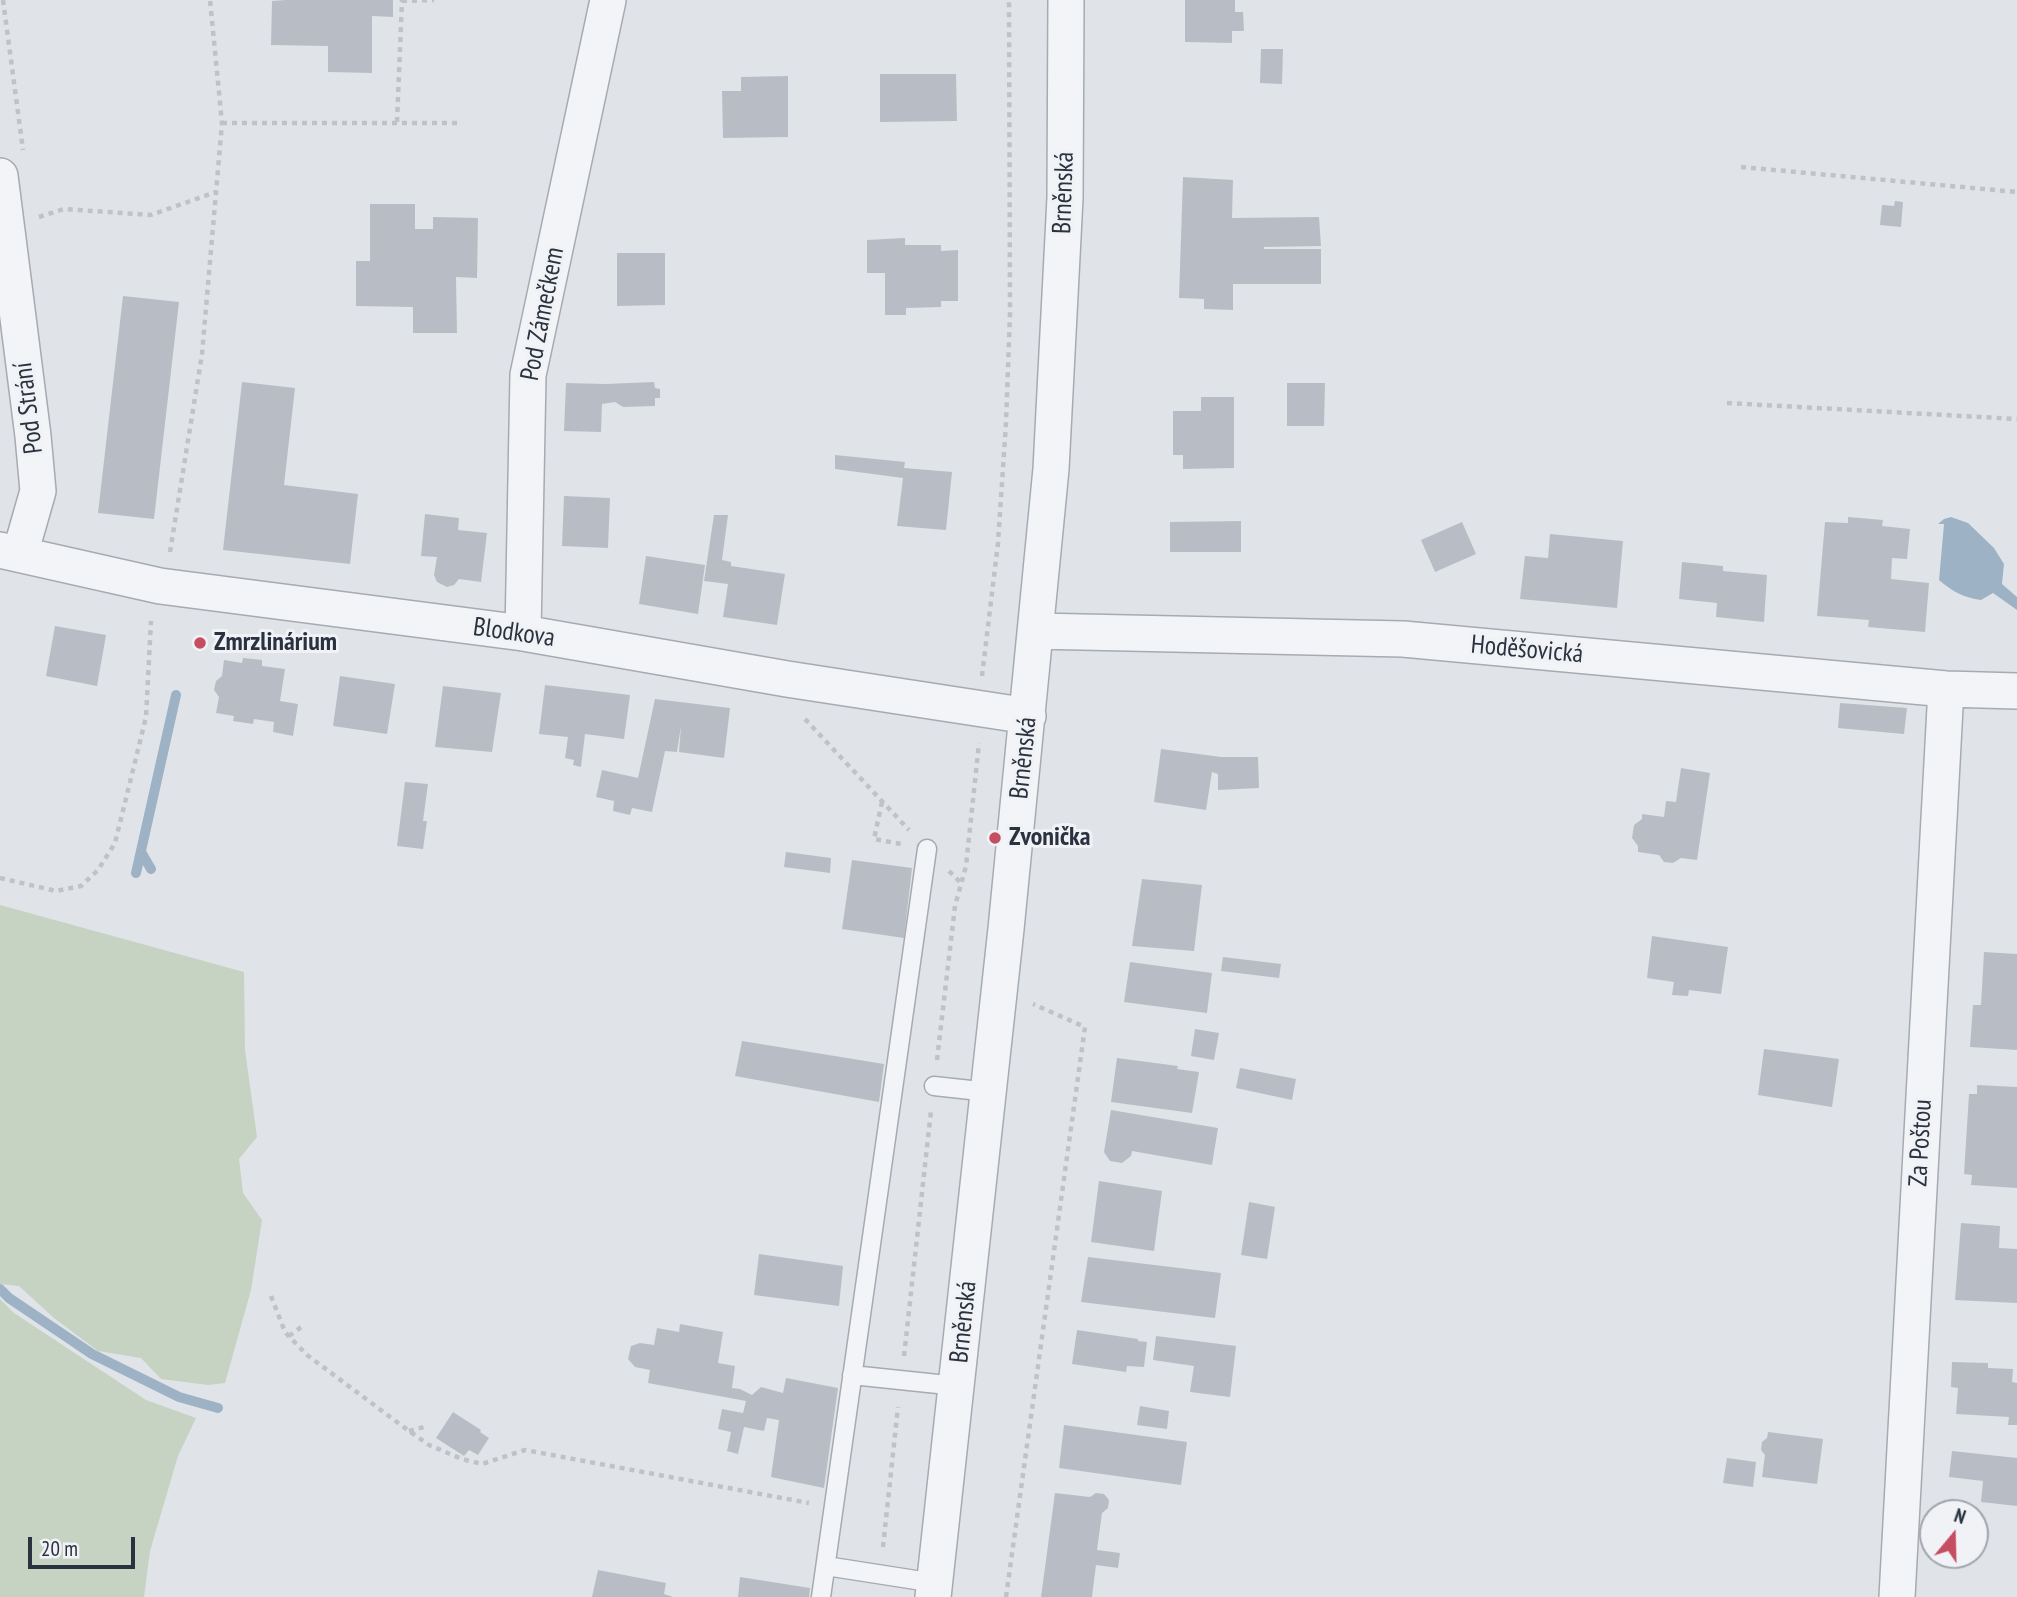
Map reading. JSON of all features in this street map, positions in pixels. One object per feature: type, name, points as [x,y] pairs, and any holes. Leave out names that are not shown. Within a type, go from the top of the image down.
[{"type":"street","name":"Pod Zámečkem","points":[[523,633],[528,375],[608,0]]},
{"type":"street","name":"Brněnská","points":[[934,1590],[1000,989],[1051,469],[1065,198],[1066,0]]},
{"type":"street","name":"Pod Strání","points":[[6,177],[37,491],[10,552]]},
{"type":"street","name":"Blodkova","points":[[10,552],[160,586],[523,633],[787,679],[1028,716]]},
{"type":"street","name":"Hoděšovická","points":[[1036,631],[1403,639],[1946,689],[2017,691]]},
{"type":"street","name":"Za Poštou","points":[[1897,1597],[1946,689]]},
{"type":"lane","points":[[821,1597],[927,849]]},
{"type":"lane","points":[[934,1086],[989,1092]]},
{"type":"lane","points":[[852,1375],[957,1386]]},
{"type":"lane","points":[[825,1566],[880,1574],[934,1590]]},
{"type":"path","points":[[4,0],[6,177]]},
{"type":"path","points":[[0,878],[56,891],[81,886],[98,870],[114,843],[146,717],[151,617],[170,552],[202,354],[222,123],[210,0]]},
{"type":"path","points":[[397,122],[402,1],[435,0]]},
{"type":"path","points":[[880,1574],[955,906],[966,866],[983,709],[981,670],[998,543],[1010,314],[1009,0]]},
{"type":"path","points":[[222,123],[460,123]]},
{"type":"path","points":[[1741,167],[2017,192]]},
{"type":"path","points":[[32,220],[64,209],[151,215],[216,192]]},
{"type":"path","points":[[1727,403],[2017,419]]},
{"type":"path","points":[[797,710],[961,883]]},
{"type":"path","points":[[882,801],[874,839],[927,849]]},
{"type":"path","points":[[1000,989],[1085,1027],[1006,1597]]},
{"type":"path","points":[[271,1296],[285,1332],[307,1355],[409,1432],[429,1445],[462,1459],[482,1464],[525,1450],[834,1508]]},
{"type":"path","points":[[289,1336],[304,1325]]},
{"type":"path","points":[[409,1432],[424,1427]]},
{"type":"green space","points":[[0,905],[244,972],[245,1050],[257,1137],[239,1159],[243,1193],[262,1220],[251,1290],[225,1383],[208,1385],[161,1379],[141,1358],[98,1351],[54,1318],[19,1286],[0,1284]]},
{"type":"green space","points":[[0,1299],[14,1313],[146,1400],[196,1418],[178,1456],[150,1551],[144,1597],[0,1597]]},
{"type":"water","points":[[1951,517],[1968,523],[1994,548],[2004,564],[2002,584],[2017,597],[2017,610],[1993,593],[1981,600],[1975,599],[1958,593],[1939,580],[1944,524],[1938,524]]},
{"type":"building","points":[[393,0],[393,17],[372,16],[372,73],[328,72],[328,46],[271,45],[272,1]]},
{"type":"building","points":[[1185,0],[1235,0],[1235,12],[1243,12],[1244,31],[1232,31],[1232,43],[1185,42]]},
{"type":"building","points":[[1261,49],[1283,49],[1282,84],[1260,83]]},
{"type":"building","points":[[880,74],[956,74],[957,121],[880,122]]},
{"type":"building","points":[[788,76],[788,137],[723,138],[722,91],[741,91],[741,77]]},
{"type":"building","points":[[1183,177],[1233,180],[1232,218],[1319,217],[1321,246],[1264,249],[1321,249],[1321,284],[1233,284],[1233,310],[1204,309],[1204,299],[1179,298]]},
{"type":"building","points":[[1895,201],[1903,202],[1901,227],[1880,225],[1882,205],[1894,206]]},
{"type":"building","points":[[370,204],[415,204],[415,229],[433,229],[433,217],[478,218],[477,278],[456,277],[457,333],[413,333],[413,307],[356,306],[356,261],[370,261]]},
{"type":"building","points":[[905,238],[905,245],[941,245],[941,251],[958,250],[958,301],[941,301],[941,307],[906,308],[906,315],[885,315],[885,273],[867,273],[867,240]]},
{"type":"building","points":[[617,253],[665,253],[665,305],[617,306]]},
{"type":"building","points":[[123,296],[179,302],[154,519],[98,513]]},
{"type":"building","points":[[242,382],[295,388],[284,485],[358,494],[350,564],[223,550]]},
{"type":"building","points":[[654,382],[655,388],[660,389],[660,398],[655,398],[655,406],[623,407],[615,402],[602,404],[601,432],[564,431],[566,383]]},
{"type":"building","points":[[1287,383],[1325,383],[1324,426],[1287,426]]},
{"type":"building","points":[[1201,397],[1234,397],[1234,468],[1183,469],[1183,455],[1173,455],[1173,411],[1201,411]]},
{"type":"building","points":[[835,455],[905,462],[904,468],[952,472],[946,530],[897,526],[903,478],[835,469]]},
{"type":"building","points":[[564,496],[610,498],[608,548],[562,546]]},
{"type":"building","points":[[425,514],[459,518],[458,530],[487,533],[481,582],[459,579],[454,585],[447,587],[437,582],[434,575],[437,557],[421,556]]},
{"type":"building","points":[[714,515],[728,515],[722,560],[731,562],[731,566],[785,574],[777,625],[723,617],[728,584],[704,581]]},
{"type":"building","points":[[1848,517],[1883,520],[1882,526],[1910,529],[1907,559],[1892,558],[1891,579],[1929,583],[1925,632],[1868,627],[1869,620],[1817,616],[1825,522],[1848,523]]},
{"type":"building","points":[[1241,521],[1241,552],[1170,552],[1170,522]]},
{"type":"building","points":[[1462,522],[1476,554],[1435,572],[1421,540]]},
{"type":"building","points":[[1550,534],[1623,541],[1617,608],[1520,599],[1525,556],[1548,558]]},
{"type":"building","points":[[646,556],[705,565],[698,614],[639,604]]},
{"type":"building","points":[[1682,562],[1723,566],[1723,571],[1767,575],[1764,622],[1716,617],[1717,603],[1679,599]]},
{"type":"building","points":[[55,626],[106,635],[97,686],[46,676]]},
{"type":"building","points":[[243,658],[262,660],[262,666],[285,669],[280,701],[298,704],[293,736],[273,732],[274,722],[254,719],[253,724],[233,721],[234,716],[216,713],[219,697],[214,690],[216,681],[222,676],[224,660],[242,663]]},
{"type":"building","points":[[340,676],[395,684],[387,734],[333,726]]},
{"type":"building","points":[[545,685],[630,695],[624,739],[585,734],[581,767],[573,765],[574,760],[565,758],[568,737],[539,734]]},
{"type":"building","points":[[443,686],[501,693],[492,752],[435,747]]},
{"type":"building","points":[[655,699],[730,708],[724,758],[679,752],[681,726],[677,752],[665,751],[652,812],[632,808],[630,815],[613,811],[614,801],[596,797],[602,770],[638,778]]},
{"type":"building","points":[[1840,703],[1907,708],[1904,734],[1838,728]]},
{"type":"building","points":[[1161,749],[1221,757],[1258,757],[1259,788],[1218,790],[1218,774],[1212,772],[1206,810],[1154,802]]},
{"type":"building","points":[[1681,768],[1710,773],[1697,860],[1681,858],[1673,863],[1664,862],[1659,855],[1638,852],[1638,846],[1632,838],[1634,825],[1642,819],[1642,814],[1664,817],[1666,801],[1676,802]]},
{"type":"building","points":[[405,782],[428,784],[423,821],[427,821],[423,849],[397,846]]},
{"type":"building","points":[[786,852],[831,858],[830,873],[784,867]]},
{"type":"building","points":[[852,860],[912,868],[904,938],[842,929]]},
{"type":"building","points":[[1142,879],[1202,885],[1194,951],[1132,946]]},
{"type":"building","points":[[1652,936],[1728,947],[1721,994],[1689,990],[1688,996],[1672,995],[1674,982],[1647,978]]},
{"type":"building","points":[[1984,952],[2017,954],[2017,1050],[1970,1047],[1973,1005],[1981,1005]]},
{"type":"building","points":[[1223,957],[1281,964],[1279,978],[1221,971]]},
{"type":"building","points":[[1130,962],[1212,973],[1207,1013],[1124,1002]]},
{"type":"building","points":[[1195,1029],[1219,1033],[1214,1060],[1191,1056]]},
{"type":"building","points":[[742,1041],[884,1064],[879,1102],[735,1076]]},
{"type":"building","points":[[1764,1049],[1839,1059],[1832,1107],[1758,1095]]},
{"type":"building","points":[[1117,1058],[1178,1066],[1177,1069],[1199,1072],[1192,1113],[1111,1102]]},
{"type":"building","points":[[1240,1068],[1296,1079],[1292,1100],[1236,1088]]},
{"type":"building","points":[[1977,1085],[2017,1087],[2017,1188],[1971,1185],[1972,1175],[1964,1174],[1969,1094],[1977,1094]]},
{"type":"building","points":[[1111,1110],[1218,1128],[1212,1165],[1132,1151],[1131,1156],[1122,1163],[1110,1161],[1104,1152]]},
{"type":"building","points":[[1099,1181],[1162,1191],[1154,1251],[1091,1242]]},
{"type":"building","points":[[1249,1202],[1275,1207],[1267,1259],[1241,1255]]},
{"type":"building","points":[[1961,1223],[2000,1226],[1999,1248],[2017,1249],[2017,1303],[1955,1300]]},
{"type":"building","points":[[759,1254],[843,1266],[839,1306],[754,1295]]},
{"type":"building","points":[[1088,1257],[1221,1273],[1215,1318],[1081,1302]]},
{"type":"building","points":[[680,1324],[723,1332],[718,1363],[735,1366],[732,1388],[752,1395],[761,1387],[783,1393],[786,1378],[838,1388],[824,1488],[771,1477],[779,1420],[767,1418],[764,1431],[744,1427],[738,1454],[727,1451],[731,1432],[718,1429],[722,1409],[743,1413],[746,1401],[648,1383],[650,1370],[635,1367],[628,1359],[631,1346],[640,1343],[654,1345],[657,1328],[679,1332]]},
{"type":"building","points":[[1077,1330],[1147,1342],[1144,1367],[1127,1366],[1126,1372],[1072,1364]]},
{"type":"building","points":[[1156,1336],[1236,1346],[1230,1397],[1190,1392],[1194,1366],[1153,1360]]},
{"type":"building","points":[[1952,1362],[1988,1363],[1988,1368],[2013,1369],[2012,1382],[2017,1383],[2017,1425],[2008,1425],[2009,1417],[1956,1414],[1958,1388],[1951,1387]]},
{"type":"building","points":[[1140,1406],[1169,1411],[1167,1429],[1137,1425]]},
{"type":"building","points":[[453,1412],[489,1438],[478,1455],[469,1450],[464,1456],[436,1438]]},
{"type":"building","points":[[1064,1425],[1187,1442],[1181,1485],[1059,1468]]},
{"type":"building","points":[[1768,1432],[1823,1439],[1817,1484],[1762,1477],[1765,1455],[1761,1450],[1762,1442],[1767,1438]]},
{"type":"building","points":[[1952,1451],[2017,1458],[2017,1506],[1989,1503],[1989,1499],[1981,1499],[1983,1481],[1949,1477]]},
{"type":"building","points":[[1727,1458],[1756,1462],[1753,1487],[1723,1483]]},
{"type":"building","points":[[1055,1493],[1090,1497],[1096,1493],[1104,1494],[1109,1500],[1108,1508],[1102,1513],[1097,1550],[1120,1553],[1118,1568],[1096,1565],[1092,1597],[1041,1597]]},
{"type":"building","points":[[598,1570],[666,1583],[664,1594],[673,1597],[592,1597]]},
{"type":"building","points":[[740,1577],[810,1588],[809,1597],[738,1597]]},
{"type":"waterway","points":[[136,873],[176,695]]},
{"type":"waterway","points":[[141,852],[151,869]]},
{"type":"waterway","points":[[0,1289],[9,1298],[92,1354],[179,1397],[218,1408]]},
{"type":"place","name":"Zmrzlinárium","points":[[200,643]]},
{"type":"place","name":"Zvonička","points":[[995,838]]}]
